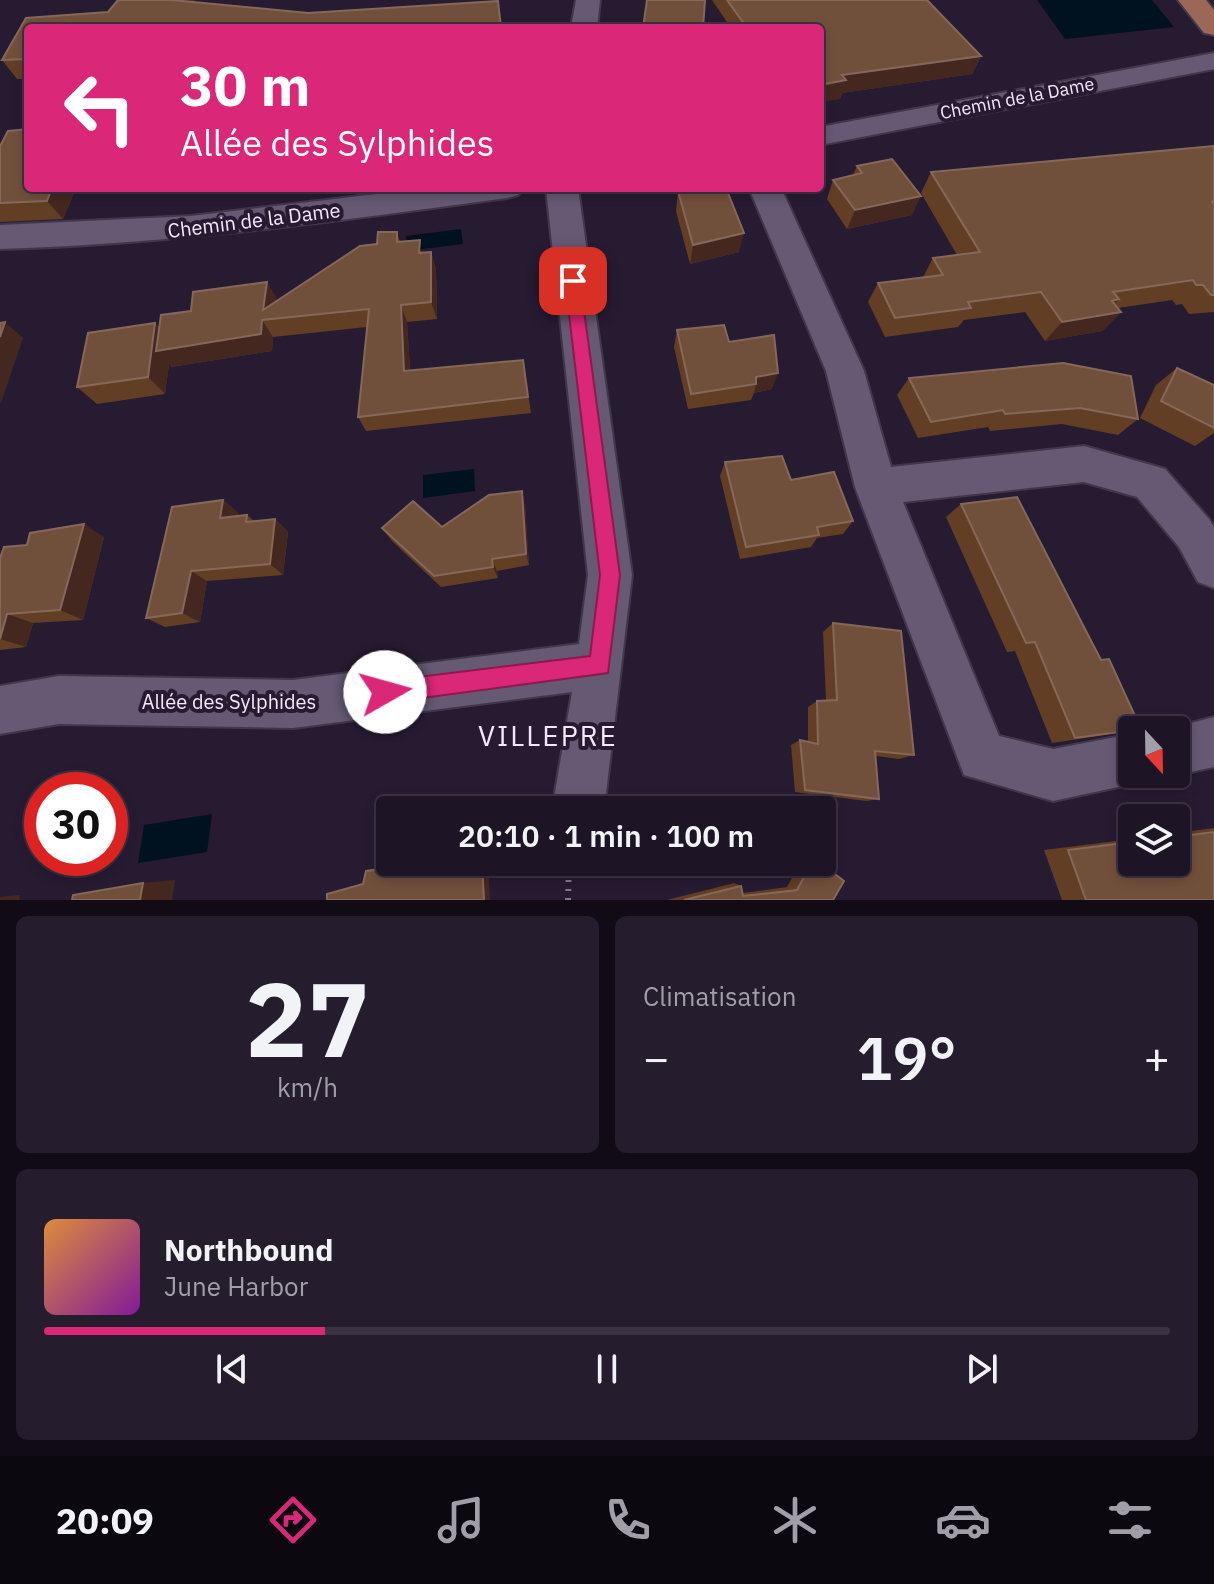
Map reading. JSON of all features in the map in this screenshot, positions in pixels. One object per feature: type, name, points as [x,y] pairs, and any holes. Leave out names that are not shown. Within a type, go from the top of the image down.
[{"type":"main road","points":[[1191,0],[1214,27]]},
{"type":"street","points":[[585,24],[588,0]]},
{"type":"street","name":"Chemin de la Dame","points":[[824,135],[1214,61]]},
{"type":"street","name":"Chemin de la Dame","points":[[0,237],[99,236],[199,228],[476,192]]},
{"type":"street","points":[[562,192],[610,575],[580,796]]},
{"type":"street","points":[[767,192],[845,371],[876,487],[982,757],[1053,775],[1118,762]]},
{"type":"street","points":[[876,487],[1084,464],[1150,482],[1194,533],[1214,567]]},
{"type":"street","name":"Allée des Sylphides","points":[[0,710],[59,700],[293,704],[600,665]]},
{"type":"street","points":[[1190,747],[1214,742]]},
{"type":"path","points":[[568,900],[569,876]]},
{"type":"water","points":[[1037,0],[1152,0],[1174,27],[1065,39]]},
{"type":"water","points":[[461,229],[463,244],[407,251],[406,236]]},
{"type":"water","points":[[474,469],[475,491],[423,498],[423,475]]},
{"type":"water","points":[[212,814],[207,852],[138,863],[144,825]]},
{"type":"building","points":[[118,0],[172,0],[308,13],[498,1],[501,24],[24,24],[24,59],[2,60],[26,18],[108,12]]},
{"type":"building","points":[[647,0],[705,0],[703,24],[644,24]]},
{"type":"building","points":[[727,0],[927,0],[981,56],[842,75],[846,80],[824,84],[824,24],[744,24]]},
{"type":"building","points":[[24,129],[24,192],[50,192],[47,201],[0,203],[0,146],[8,131]]},
{"type":"building","points":[[1214,146],[1214,295],[1193,280],[1113,292],[1119,299],[1112,301],[1121,312],[1062,322],[1041,292],[968,302],[971,308],[895,318],[878,283],[943,275],[933,258],[980,252],[931,172]]},
{"type":"building","points":[[892,159],[921,196],[855,210],[833,180],[862,173],[857,166]]},
{"type":"building","points":[[678,192],[728,192],[744,233],[693,245]]},
{"type":"building","points":[[378,232],[397,232],[397,242],[420,240],[419,253],[431,252],[431,302],[401,305],[404,371],[523,360],[528,397],[358,417],[369,309],[262,320],[261,334],[156,351],[161,315],[191,311],[193,292],[267,282],[263,310],[360,246],[377,244]]},
{"type":"building","points":[[155,323],[148,377],[77,387],[88,333]]},
{"type":"building","points":[[724,325],[729,342],[774,335],[778,373],[756,377],[756,384],[691,394],[677,330]]},
{"type":"building","points":[[1063,363],[1131,376],[1138,419],[1080,408],[1005,414],[1003,410],[931,422],[909,378]]},
{"type":"building","points":[[1177,368],[1214,385],[1214,428],[1161,401]]},
{"type":"building","points":[[782,456],[791,480],[834,472],[853,521],[817,527],[819,535],[746,547],[725,462]]},
{"type":"building","points":[[522,491],[526,554],[492,559],[493,567],[434,576],[382,528],[413,501],[442,527],[489,495]]},
{"type":"building","points":[[1017,497],[1101,660],[1109,659],[1135,716],[1118,716],[1118,732],[1075,738],[1035,642],[1026,643],[961,504]]},
{"type":"building","points":[[223,500],[220,518],[247,515],[246,522],[275,519],[270,564],[191,571],[182,613],[146,618],[172,507]]},
{"type":"building","points":[[84,524],[60,610],[7,614],[0,639],[0,558],[4,547],[27,545],[30,533]]},
{"type":"building","points":[[833,623],[901,631],[914,755],[875,751],[879,799],[805,790],[800,740],[818,744],[817,701],[837,700]]},
{"type":"building","points":[[1214,832],[1214,900],[1086,900],[1068,850],[1118,844],[1118,876],[1190,876],[1190,835]]},
{"type":"building","points":[[376,870],[376,876],[483,876],[484,900],[327,900],[327,894],[363,884],[366,871]]},
{"type":"building","points":[[836,875],[844,881],[833,900],[684,900],[741,886],[743,896],[797,890],[804,876]]},
{"type":"building","points":[[143,883],[140,900],[72,900],[73,895]]},
{"type":"district","name":"VILLEPRE","points":[[548,735]]},
{"type":"route","points":[[385,692],[600,665],[610,575],[573,281]]}]
